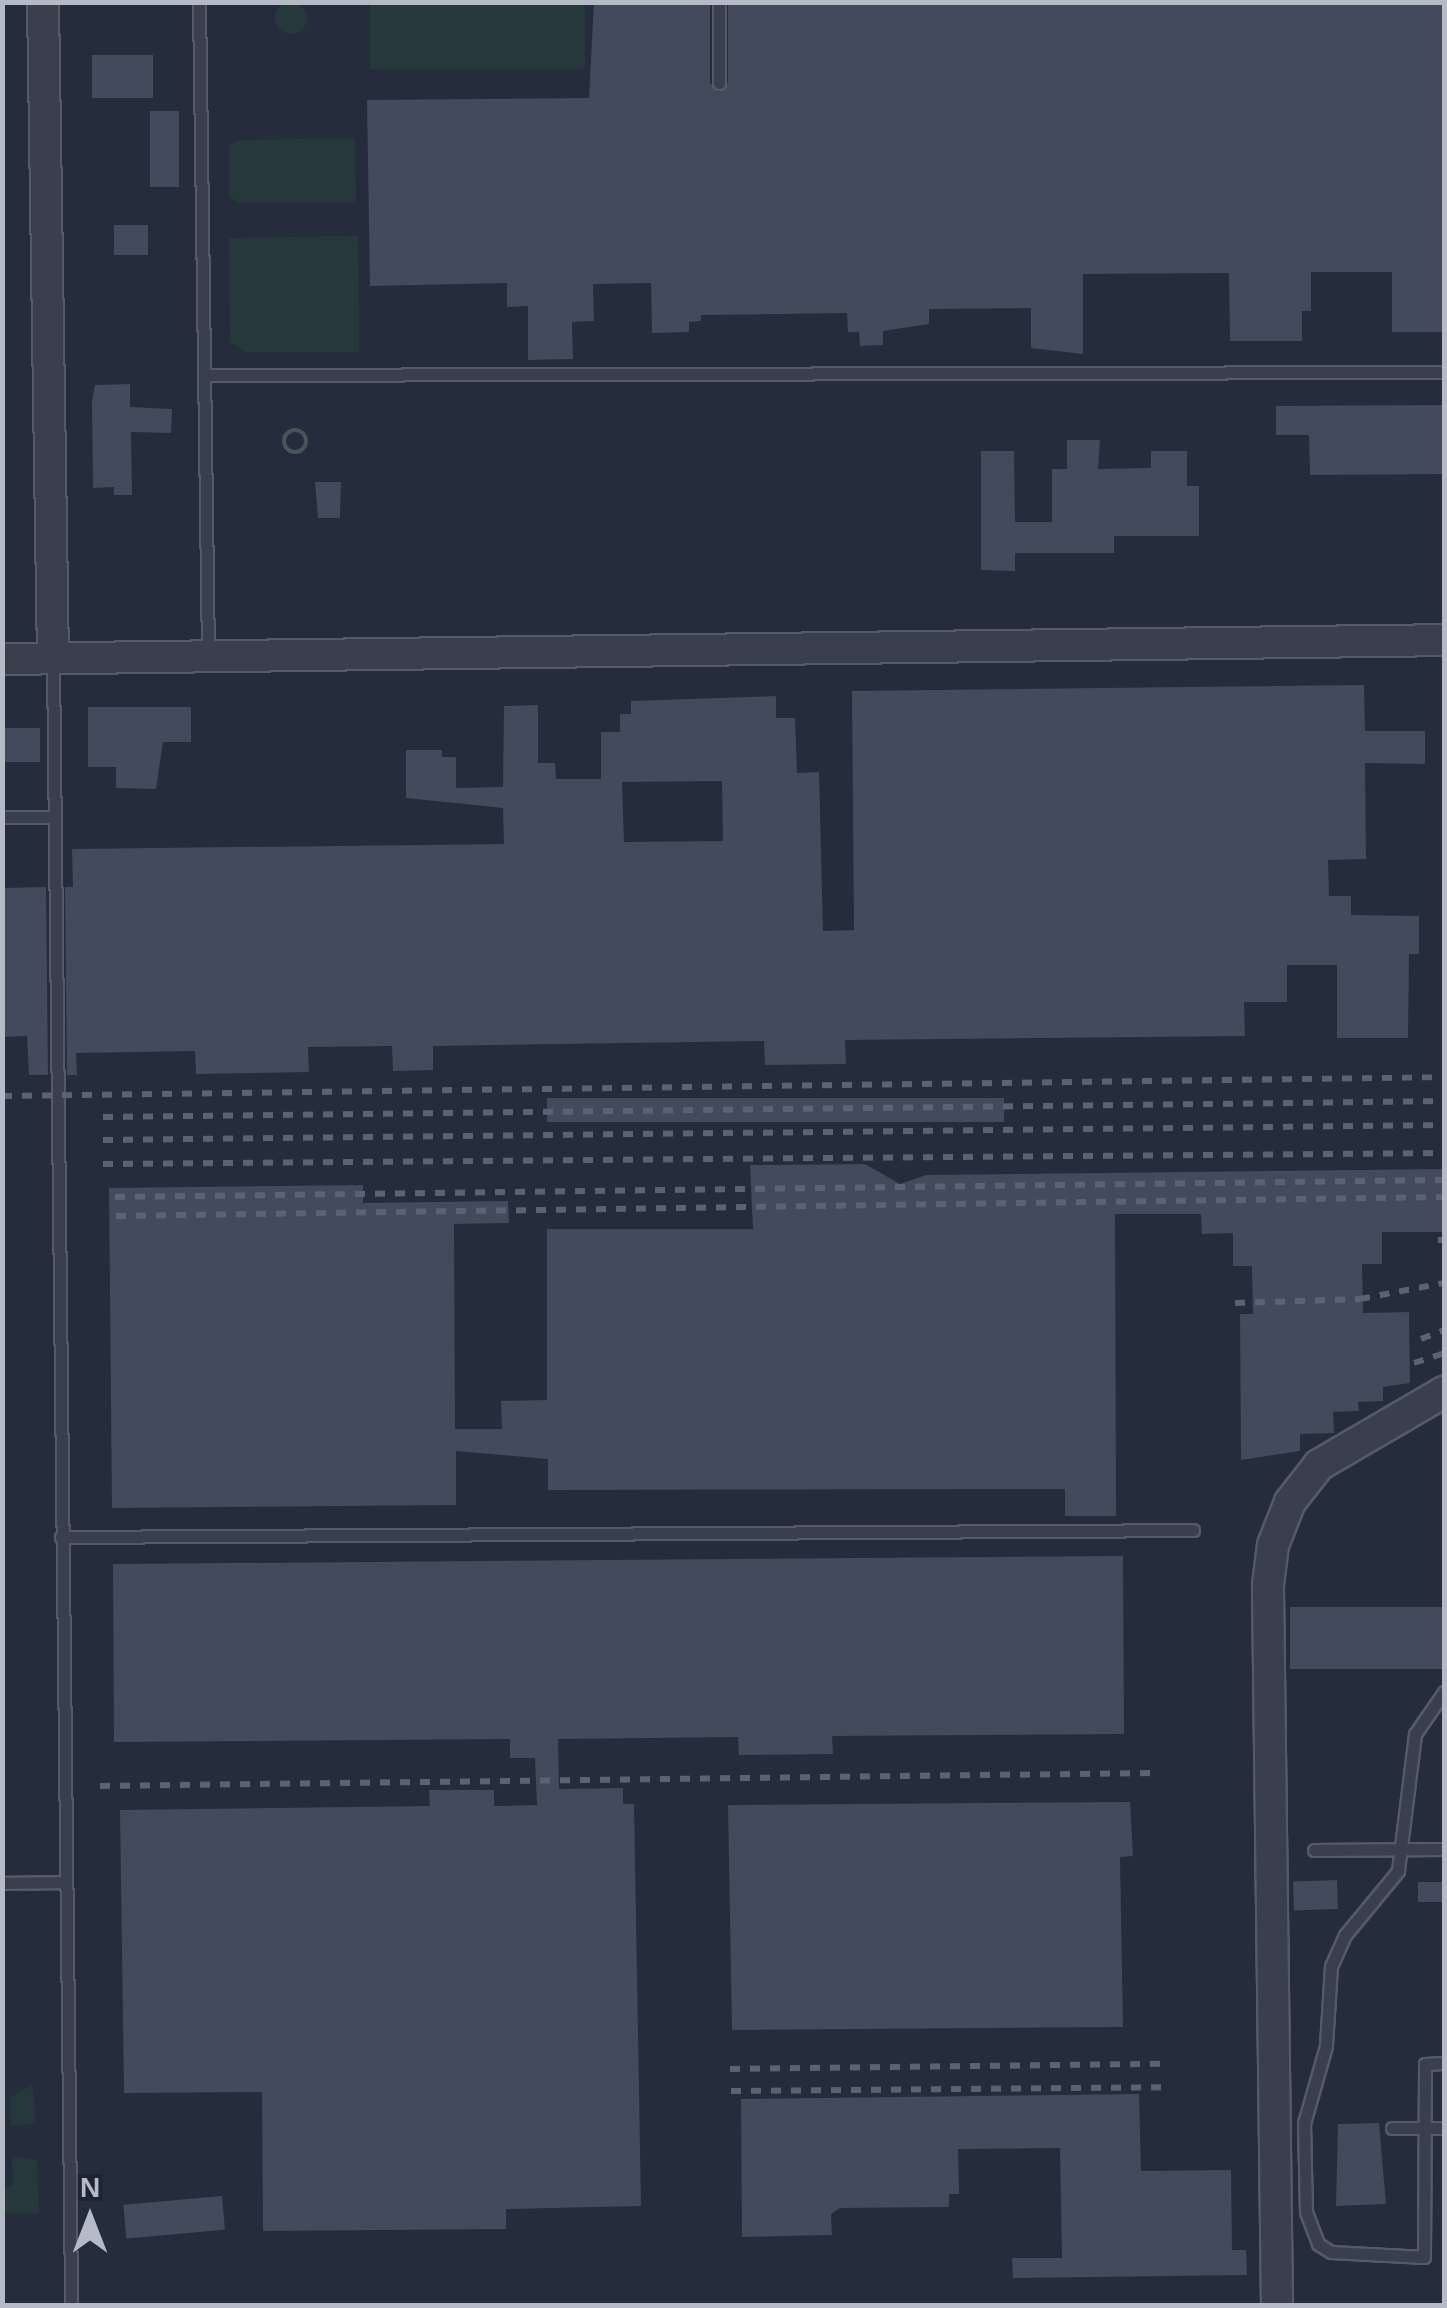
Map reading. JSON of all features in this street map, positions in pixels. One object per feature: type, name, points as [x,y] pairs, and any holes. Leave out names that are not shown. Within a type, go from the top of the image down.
[{"type":"street","points":[[43,2],[53,658]]},
{"type":"street","points":[[2,659],[1444,640]]},
{"type":"street","points":[[1277,2306],[1268,1585],[1273,1545],[1290,1502],[1319,1465],[1444,1392]]},
{"type":"lane","points":[[199,2],[208,656]]},
{"type":"lane","points":[[719,2],[720,84]]},
{"type":"lane","points":[[204,375],[1444,372]]},
{"type":"lane","points":[[53,658],[63,1882],[71,2306]]},
{"type":"lane","points":[[2,817],[52,817]]},
{"type":"lane","points":[[62,1537],[1193,1530]]},
{"type":"lane","points":[[1444,1692],[1415,1734],[1406,1849],[1390,1885],[1352,1924],[1331,1966],[1326,2046],[1304,2123],[1306,2212],[1318,2244],[1342,2257],[1424,2256],[1424,2064],[1444,2063]]},
{"type":"lane","points":[[1314,1850],[1444,1848]]},
{"type":"lane","points":[[2,1883],[63,1882]]},
{"type":"lane","points":[[1392,2128],[1444,2128]]},
{"type":"path","points":[[294,430],[306,440],[295,452],[284,440],[294,430]]},
{"type":"shaded area","points":[[291,2],[302,7],[307,18],[302,29],[291,34],[280,29],[275,18],[280,7]]},
{"type":"shaded area","points":[[370,3],[585,3],[585,69],[370,69]]},
{"type":"shaded area","points":[[355,138],[356,203],[238,203],[229,196],[229,146],[237,140]]},
{"type":"shaded area","points":[[358,236],[359,352],[246,352],[230,342],[229,238]]},
{"type":"shaded area","points":[[33,2085],[36,2123],[11,2127],[10,2097]]},
{"type":"shaded area","points":[[12,2156],[37,2160],[39,2213],[3,2213],[3,2186],[13,2186]]},
{"type":"building","points":[[594,2],[710,2],[710,83],[718,92],[728,83],[728,2],[1444,2],[1444,332],[1392,332],[1392,272],[1311,272],[1311,311],[1302,311],[1302,341],[1230,341],[1229,273],[1083,274],[1083,354],[1031,348],[1031,308],[929,309],[929,324],[883,331],[883,345],[860,346],[859,332],[848,332],[847,313],[701,315],[701,321],[689,322],[689,332],[652,333],[651,283],[593,284],[594,321],[572,322],[573,359],[528,360],[528,306],[507,307],[507,283],[370,286],[367,100],[589,98]]},
{"type":"building","points":[[92,55],[153,55],[153,98],[92,98]]},
{"type":"building","points":[[150,111],[179,111],[179,187],[150,187]]},
{"type":"building","points":[[114,225],[148,225],[148,255],[114,255]]},
{"type":"building","points":[[130,384],[130,407],[172,409],[171,433],[131,432],[132,495],[114,495],[114,487],[93,488],[92,401],[95,385]]},
{"type":"building","points":[[1444,405],[1444,474],[1310,475],[1309,435],[1276,435],[1276,406]]},
{"type":"building","points":[[1067,440],[1100,440],[1098,469],[1151,468],[1151,451],[1187,451],[1187,486],[1199,486],[1199,536],[1114,536],[1114,553],[1015,553],[1015,571],[981,570],[981,451],[1014,451],[1015,522],[1052,522],[1052,469],[1067,469]]},
{"type":"building","points":[[315,482],[341,482],[340,518],[318,518]]},
{"type":"building","points":[[1364,685],[1365,731],[1425,731],[1425,764],[1365,763],[1366,859],[1328,860],[1329,896],[1351,896],[1351,915],[1419,916],[1419,954],[1409,954],[1408,1038],[1337,1038],[1337,965],[1287,965],[1287,1002],[1244,1002],[1245,1036],[845,1040],[846,1064],[765,1065],[764,1041],[433,1046],[433,1070],[393,1071],[392,1046],[308,1047],[309,1072],[196,1074],[195,1051],[76,1053],[77,1075],[67,1075],[65,887],[73,887],[72,849],[504,844],[503,808],[406,798],[406,750],[442,750],[442,757],[456,757],[456,788],[503,787],[504,706],[538,705],[538,763],[555,763],[556,779],[601,779],[601,732],[620,732],[620,714],[631,714],[631,701],[776,696],[776,718],[795,718],[797,773],[819,772],[823,931],[854,930],[852,691]],"holes":[[[722,781],[723,841],[624,842],[622,782]]]},
{"type":"building","points":[[88,707],[191,707],[191,742],[163,742],[156,789],[116,788],[116,767],[88,767]]},
{"type":"building","points":[[2,728],[40,728],[40,762],[2,762]]},
{"type":"building","points":[[46,887],[48,1075],[29,1075],[27,1036],[2,1037],[2,888]]},
{"type":"building","points":[[547,1098],[1004,1098],[1004,1122],[547,1122]]},
{"type":"building","points":[[865,1164],[900,1184],[926,1175],[1444,1169],[1444,1232],[1382,1232],[1382,1264],[1362,1264],[1363,1313],[1409,1312],[1410,1383],[1383,1387],[1383,1401],[1358,1402],[1359,1411],[1333,1412],[1334,1433],[1300,1434],[1300,1451],[1241,1460],[1240,1314],[1253,1314],[1252,1266],[1233,1266],[1233,1233],[1202,1234],[1201,1214],[1115,1214],[1116,1516],[1065,1516],[1065,1489],[548,1490],[548,1459],[456,1451],[456,1505],[112,1508],[109,1188],[363,1185],[363,1203],[508,1201],[509,1223],[454,1224],[455,1429],[502,1429],[501,1401],[547,1400],[547,1229],[753,1229],[750,1165]]},
{"type":"building","points":[[1123,1556],[1124,1734],[832,1736],[833,1754],[739,1755],[738,1737],[558,1739],[559,1789],[623,1788],[623,1804],[634,1804],[641,2206],[506,2209],[506,2229],[263,2231],[262,2092],[124,2093],[120,1810],[430,1806],[429,1790],[494,1790],[494,1806],[537,1805],[535,1758],[510,1758],[510,1739],[114,1742],[113,1564]]},
{"type":"building","points":[[1290,1607],[1444,1607],[1444,1669],[1290,1669]]},
{"type":"building","points":[[1130,1802],[1133,1856],[1120,1857],[1123,2027],[732,2030],[728,1805]]},
{"type":"building","points":[[1337,1880],[1338,1909],[1294,1911],[1293,1882]]},
{"type":"building","points":[[1418,1882],[1444,1882],[1444,1902],[1418,1902]]},
{"type":"building","points":[[1139,2094],[1141,2171],[1231,2170],[1232,2250],[1246,2250],[1247,2275],[1013,2278],[1012,2258],[1062,2258],[1060,2148],[958,2149],[959,2194],[949,2194],[949,2207],[840,2208],[831,2214],[832,2235],[742,2237],[741,2099]]},
{"type":"building","points":[[1379,2123],[1386,2204],[1336,2206],[1338,2124]]},
{"type":"building","points":[[222,2196],[225,2230],[126,2238],[123,2205]]},
{"type":"railway","points":[[2,1096],[1444,1077]]},
{"type":"railway","points":[[103,1117],[1444,1101]]},
{"type":"railway","points":[[103,1140],[1444,1125]]},
{"type":"railway","points":[[103,1164],[1444,1153]]},
{"type":"railway","points":[[115,1197],[1444,1180]]},
{"type":"railway","points":[[116,1216],[1444,1197]]},
{"type":"railway","points":[[1438,1240],[1444,1240]]},
{"type":"railway","points":[[1235,1303],[1360,1299],[1444,1283]]},
{"type":"railway","points":[[1421,1339],[1444,1330]]},
{"type":"railway","points":[[1414,1363],[1444,1353]]},
{"type":"railway","points":[[100,1786],[1156,1773]]},
{"type":"railway","points":[[730,2069],[1162,2064]]},
{"type":"railway","points":[[731,2091],[1163,2087]]}]
